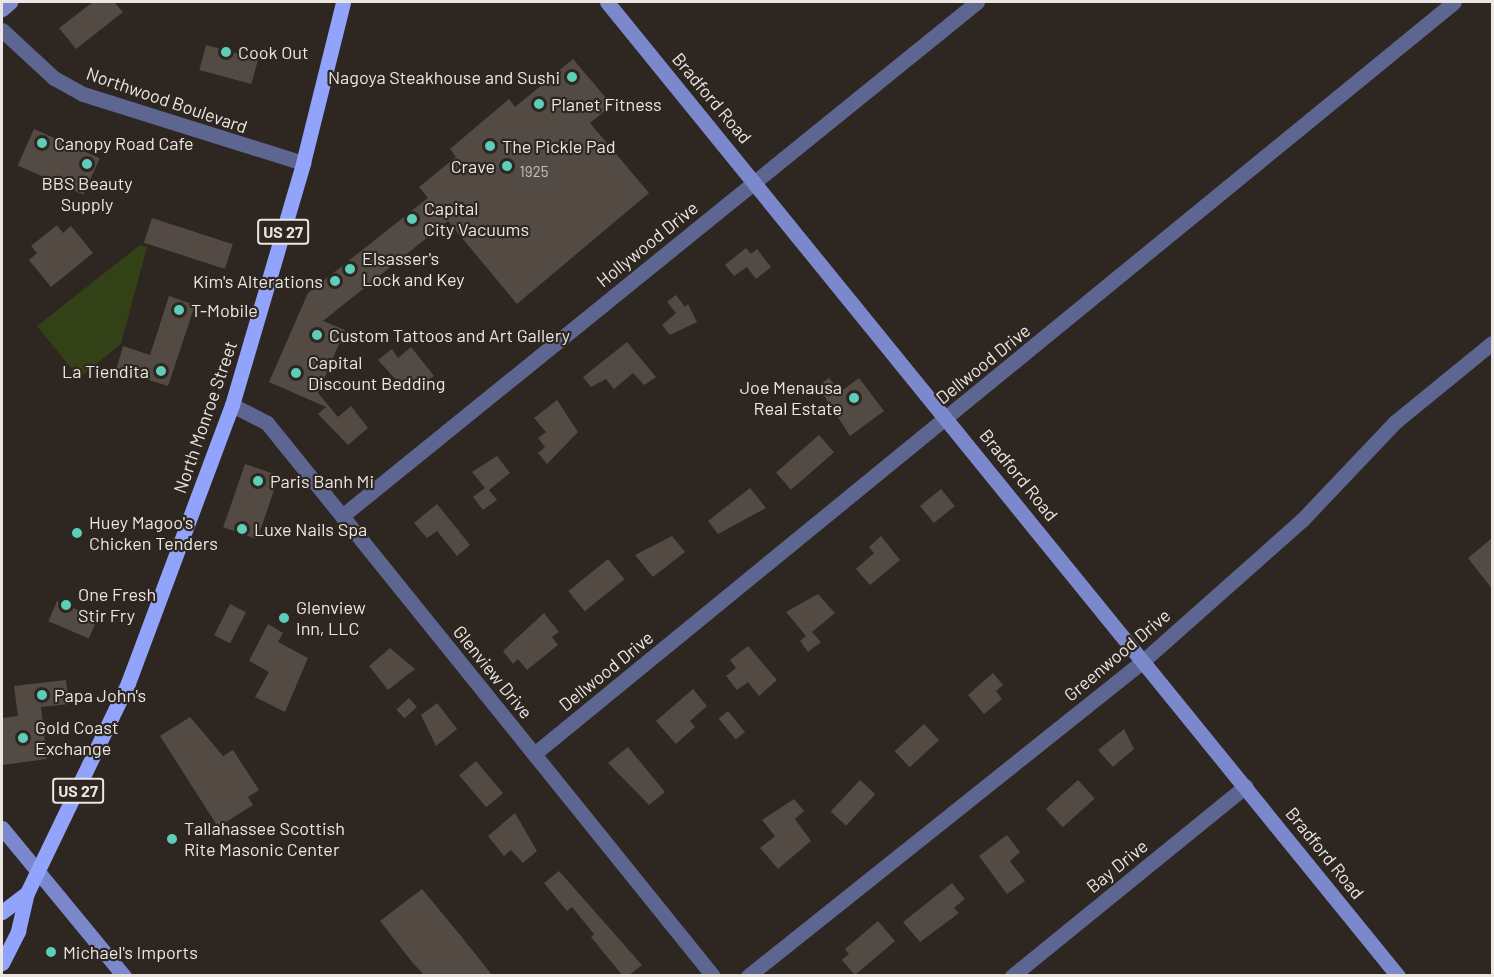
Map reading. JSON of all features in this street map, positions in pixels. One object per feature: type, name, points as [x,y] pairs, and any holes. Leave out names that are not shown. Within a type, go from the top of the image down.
[{"type":"main road","name":"North Monroe Street","points":[[2,963],[18,931],[27,893],[128,683],[232,405],[303,163],[343,2]]},
{"type":"main road","name":"North Monroe Street","points":[[2,912],[27,893]]},
{"type":"street","points":[[2,9],[10,2]]},
{"type":"street","name":"Bradford Road","points":[[607,2],[756,181],[1398,975]]},
{"type":"street","name":"Hollywood Drive","points":[[342,516],[977,2]]},
{"type":"street","name":"Dellwood Drive","points":[[534,754],[1454,2]]},
{"type":"street","name":"Northwood Boulevard","points":[[2,30],[54,78],[83,94],[303,163]]},
{"type":"street","name":"Greenwood Drive","points":[[748,975],[1143,661],[1302,520],[1395,422],[1492,343]]},
{"type":"street","name":"Glenview Drive","points":[[232,405],[267,423],[713,975]]},
{"type":"street","name":"Bay Drive","points":[[1012,975],[1246,786]]},
{"type":"street","points":[[2,828],[37,874],[123,975]]},
{"type":"green space","points":[[140,245],[147,247],[121,344],[79,378],[37,326]]},
{"type":"building","points":[[93,2],[114,2],[123,12],[76,49],[59,28]]},
{"type":"building","points":[[206,45],[258,59],[251,84],[199,70]]},
{"type":"building","points":[[573,59],[612,105],[590,123],[649,193],[517,304],[448,221],[323,321],[345,330],[318,393],[338,417],[351,406],[368,428],[348,445],[318,414],[326,407],[269,382],[308,293],[428,198],[419,187],[456,157],[450,149],[509,99],[515,107]]},
{"type":"building","points":[[34,129],[100,158],[84,195],[18,166]]},
{"type":"building","points":[[152,218],[233,244],[225,269],[144,243]]},
{"type":"building","points":[[57,225],[63,233],[71,226],[93,253],[51,287],[29,260],[37,253],[31,246]]},
{"type":"building","points":[[746,248],[751,254],[757,249],[771,267],[756,279],[747,267],[734,276],[725,265]]},
{"type":"building","points":[[676,295],[685,307],[688,304],[697,322],[670,335],[662,325],[676,313],[667,302]]},
{"type":"building","points":[[169,296],[195,305],[168,386],[116,370],[123,346],[150,355]]},
{"type":"building","points":[[627,342],[656,377],[644,385],[633,373],[614,389],[606,379],[591,387],[583,377]]},
{"type":"building","points":[[411,347],[434,376],[407,392],[378,360],[392,349],[398,358]]},
{"type":"building","points":[[829,378],[840,392],[859,378],[884,411],[850,436],[818,386]]},
{"type":"building","points":[[557,400],[578,432],[547,464],[538,453],[545,447],[538,438],[546,432],[534,418]]},
{"type":"building","points":[[819,435],[834,452],[791,490],[776,472]]},
{"type":"building","points":[[497,456],[510,473],[489,490],[497,500],[483,510],[473,497],[485,488],[472,472]]},
{"type":"building","points":[[245,464],[279,476],[257,539],[223,527]]},
{"type":"building","points":[[750,488],[766,508],[718,534],[708,521]]},
{"type":"building","points":[[941,489],[955,506],[934,523],[920,506]]},
{"type":"building","points":[[437,504],[470,545],[457,556],[437,531],[427,538],[414,523]]},
{"type":"building","points":[[672,536],[685,552],[653,577],[635,555]]},
{"type":"building","points":[[881,536],[900,560],[870,585],[856,569],[874,553],[869,547]]},
{"type":"building","points":[[1492,538],[1492,589],[1468,558]]},
{"type":"building","points":[[608,559],[624,579],[585,611],[568,591]]},
{"type":"building","points":[[818,594],[835,613],[812,632],[821,642],[808,652],[800,641],[806,636],[786,612]]},
{"type":"building","points":[[57,601],[98,618],[89,638],[48,621]]},
{"type":"building","points":[[230,604],[246,612],[230,643],[214,635]]},
{"type":"building","points":[[544,613],[559,632],[552,637],[558,645],[527,670],[518,659],[513,664],[503,651]]},
{"type":"building","points":[[268,624],[283,633],[278,642],[308,658],[285,712],[255,697],[269,672],[249,661]]},
{"type":"building","points":[[748,646],[777,680],[759,696],[748,682],[737,690],[726,676],[736,668],[730,660]]},
{"type":"building","points":[[390,648],[415,669],[388,690],[369,666]]},
{"type":"building","points":[[993,673],[1003,685],[996,691],[1002,699],[984,714],[968,695]]},
{"type":"building","points":[[66,680],[69,704],[41,707],[47,759],[2,765],[2,718],[18,716],[14,686]]},
{"type":"building","points":[[693,689],[707,706],[690,721],[695,727],[676,744],[656,721]]},
{"type":"building","points":[[409,698],[417,707],[404,718],[396,709]]},
{"type":"building","points":[[437,703],[457,729],[436,746],[421,715]]},
{"type":"building","points":[[728,711],[745,732],[736,740],[719,719]]},
{"type":"building","points":[[190,717],[223,756],[233,750],[259,790],[248,797],[253,805],[218,827],[160,736]]},
{"type":"building","points":[[924,724],[939,740],[910,767],[895,751]]},
{"type":"building","points":[[1124,729],[1134,749],[1113,767],[1098,750]]},
{"type":"building","points":[[628,747],[665,792],[649,805],[608,763]]},
{"type":"building","points":[[476,761],[503,793],[486,807],[459,775]]},
{"type":"building","points":[[860,780],[875,794],[846,826],[831,811]]},
{"type":"building","points":[[1078,780],[1095,799],[1063,827],[1046,809]]},
{"type":"building","points":[[794,799],[804,811],[795,819],[811,841],[778,869],[760,848],[775,836],[762,820]]},
{"type":"building","points":[[515,813],[537,851],[523,863],[511,850],[504,856],[488,836]]},
{"type":"building","points":[[1007,835],[1020,852],[1010,861],[1025,881],[1007,894],[979,856]]},
{"type":"building","points":[[559,871],[642,965],[629,975],[622,975],[591,937],[594,934],[572,907],[567,911],[544,883]]},
{"type":"building","points":[[952,883],[965,899],[954,908],[959,913],[920,942],[903,922]]},
{"type":"building","points":[[422,889],[492,975],[424,975],[412,962],[380,921]]},
{"type":"building","points":[[878,921],[895,941],[855,975],[842,960],[849,954],[845,949]]},
{"type":"place","name":"Cook Out","points":[[226,52]]},
{"type":"place","name":"Nagoya Steakhouse and Sushi","points":[[572,77]]},
{"type":"place","name":"Planet Fitness","points":[[539,104]]},
{"type":"place","name":"Canopy Road Cafe","points":[[42,143]]},
{"type":"place","name":"The Pickle Pad","points":[[490,146]]},
{"type":"place","name":"BBS Beauty Supply","points":[[87,164]]},
{"type":"place","name":"Crave","points":[[507,166]]},
{"type":"place","name":"Capital City Vacuums","points":[[412,219]]},
{"type":"place","name":"Elsasser's Lock and Key","points":[[350,269]]},
{"type":"place","name":"Kim's Alterations","points":[[335,281]]},
{"type":"place","name":"T-Mobile","points":[[179,310]]},
{"type":"place","name":"Custom Tattoos and Art Gallery","points":[[317,335]]},
{"type":"place","name":"La Tiendita","points":[[161,371]]},
{"type":"place","name":"Capital Discount Bedding","points":[[296,373]]},
{"type":"place","name":"Joe Menausa Real Estate","points":[[854,398]]},
{"type":"place","name":"Paris Banh Mi","points":[[258,481]]},
{"type":"place","name":"Luxe Nails Spa","points":[[242,529]]},
{"type":"place","name":"Huey Magoo's Chicken Tenders","points":[[77,533]]},
{"type":"place","name":"One Fresh Stir Fry","points":[[66,605]]},
{"type":"place","name":"Glenview Inn, LLC","points":[[284,618]]},
{"type":"place","name":"Papa John's","points":[[42,695]]},
{"type":"place","name":"Gold Coast Exchange","points":[[23,738]]},
{"type":"place","name":"Tallahassee Scottish Rite Masonic Center","points":[[172,839]]},
{"type":"place","name":"Michael's Imports","points":[[51,952]]}]
